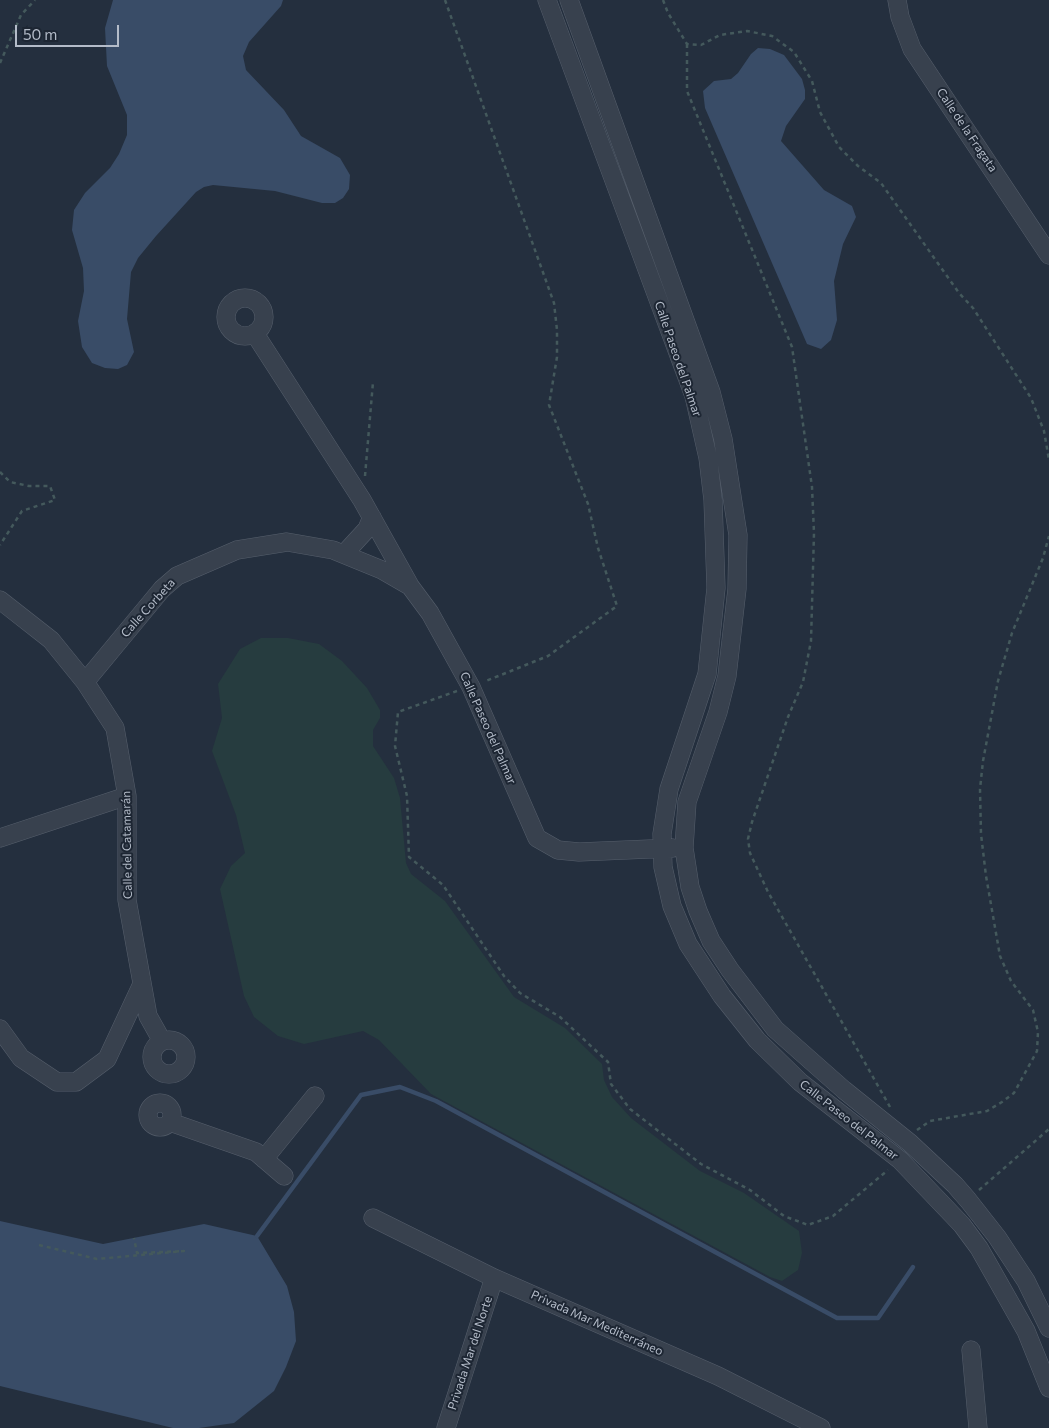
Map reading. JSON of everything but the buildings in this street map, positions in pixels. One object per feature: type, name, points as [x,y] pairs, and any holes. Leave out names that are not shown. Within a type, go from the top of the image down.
[{"type":"street","name":"Calle Paseo del Palmar","points":[[547,0],[694,396],[708,458],[713,500],[716,588],[712,634],[704,681],[669,789],[662,849],[665,874],[678,921],[688,944],[722,996],[757,1040],[800,1082],[900,1160],[940,1201],[979,1248],[1026,1331],[1049,1388]]},
{"type":"street","name":"Calle Paseo del Palmar","points":[[569,0],[711,392],[723,439],[738,534],[736,598],[727,676],[718,712],[687,802],[684,848],[690,887],[698,911],[711,941],[754,1002],[775,1028],[802,1054],[910,1143],[955,1185],[968,1200],[998,1237],[1026,1281],[1049,1328]]},
{"type":"street","name":"Calle de la Fragata","points":[[897,0],[900,17],[912,49],[1049,255]]},
{"type":"street","name":"Calle Paseo del Palmar","points":[[255,334],[372,516],[410,586],[430,613],[471,687],[537,838],[558,850],[578,852],[684,848]]},
{"type":"street","points":[[344,554],[367,529],[372,516]]},
{"type":"street","name":"Calle Corbeta","points":[[85,682],[162,589],[177,576],[205,562],[236,550],[287,542],[333,550],[382,570],[410,586]]},
{"type":"street","name":"Calle del Catamarán","points":[[0,600],[51,640],[85,682],[115,728],[127,796],[127,900],[148,1016],[162,1041]]},
{"type":"street","points":[[0,838],[127,796]]},
{"type":"street","points":[[0,1029],[21,1058],[57,1082],[76,1082],[107,1059],[142,984]]},
{"type":"street","points":[[162,1041],[177,1042],[186,1054],[181,1069],[168,1074],[158,1070],[151,1057],[154,1047],[162,1041]]},
{"type":"street","points":[[168,1074],[163,1103],[154,1104],[148,1116],[153,1124],[162,1126],[170,1122],[256,1152],[284,1176]]},
{"type":"street","points":[[264,1159],[315,1096]]},
{"type":"street","points":[[940,1201],[955,1185]]},
{"type":"street","name":"Privada Mar Mediterráneo","points":[[373,1218],[494,1278],[718,1376],[821,1428]]},
{"type":"street","points":[[979,1248],[998,1237]]},
{"type":"street","name":"Privada Mar del Norte","points":[[446,1428],[494,1278]]},
{"type":"street","points":[[971,1350],[978,1428]]},
{"type":"path","points":[[0,63],[21,15],[35,0]]},
{"type":"path","points":[[445,0],[554,303],[557,357],[550,405],[588,504],[598,548],[617,606],[548,656],[471,687],[398,712],[395,746],[407,796],[409,857],[443,886],[504,976],[520,993],[560,1017],[608,1062],[611,1084],[630,1109],[701,1164],[750,1190],[784,1216],[808,1225],[833,1216],[900,1160]]},
{"type":"path","points":[[663,0],[668,13],[687,44],[687,91],[792,348],[812,487],[814,533],[811,641],[803,682],[788,717],[752,822],[748,838],[750,853],[778,910],[891,1108]]},
{"type":"path","points":[[687,44],[702,45],[720,35],[747,31],[772,36],[794,52],[812,81],[820,112],[839,147],[858,166],[881,184],[959,293],[973,308],[1032,398],[1044,431],[1049,460]]},
{"type":"path","points":[[362,500],[374,382]]},
{"type":"path","points":[[0,472],[10,482],[28,486],[50,486],[55,500],[22,511],[0,545]]},
{"type":"path","points":[[910,1143],[917,1131],[930,1121],[986,1111],[1002,1102],[1014,1092],[1037,1051],[1038,1032],[1032,1010],[1011,981],[1000,956],[986,876],[980,789],[983,761],[998,681],[1012,633],[1043,558],[1049,536]]},
{"type":"path","points":[[968,1200],[1049,1129]]},
{"type":"path","points":[[39,1245],[98,1259],[184,1251],[137,1253],[134,1238]]},
{"type":"green space","points":[[261,638],[288,638],[319,644],[342,661],[367,688],[380,710],[380,718],[373,730],[373,746],[394,778],[400,798],[406,863],[411,874],[445,901],[514,997],[565,1028],[602,1064],[604,1080],[612,1097],[631,1118],[700,1171],[744,1193],[799,1231],[802,1253],[798,1270],[782,1281],[770,1277],[431,1094],[379,1040],[363,1031],[304,1044],[278,1036],[254,1017],[244,996],[220,889],[231,866],[245,853],[236,815],[212,751],[222,718],[218,684],[240,649]]},
{"type":"water","points":[[113,0],[283,0],[281,6],[249,42],[243,56],[246,70],[284,110],[301,136],[340,158],[350,175],[349,189],[343,198],[335,203],[322,203],[275,191],[213,185],[204,187],[196,192],[138,258],[131,272],[127,319],[134,352],[127,365],[118,369],[105,368],[92,363],[82,347],[78,321],[84,291],[83,268],[72,230],[74,210],[85,193],[110,168],[119,154],[127,135],[127,115],[107,66],[105,28]]},
{"type":"water","points":[[758,48],[770,49],[784,55],[802,79],[805,90],[805,99],[786,126],[781,141],[824,190],[852,206],[856,217],[843,244],[834,281],[837,320],[831,340],[821,349],[807,344],[705,108],[703,91],[714,81],[731,79]]},
{"type":"water","points":[[0,1221],[103,1244],[204,1224],[257,1236],[287,1286],[294,1312],[296,1341],[274,1391],[234,1423],[199,1428],[173,1428],[0,1386]]},
{"type":"waterway","points":[[257,1236],[361,1095],[400,1087],[436,1101],[837,1318],[878,1318],[913,1267]]}]
